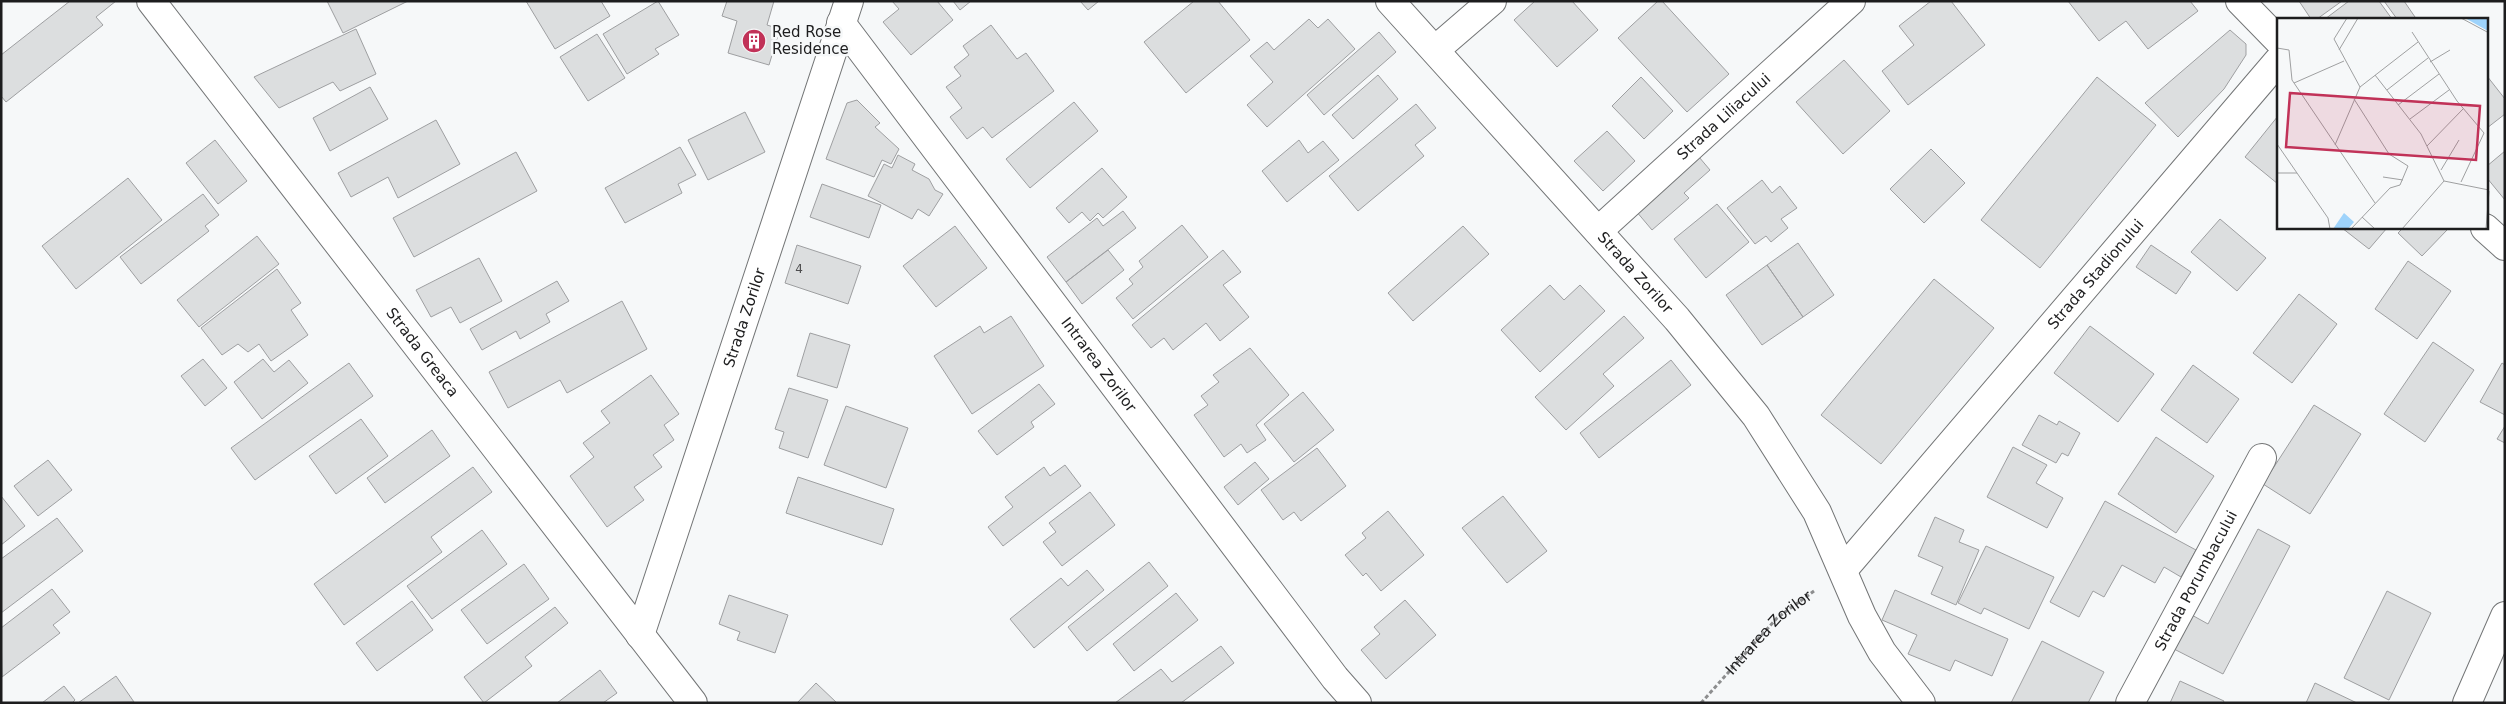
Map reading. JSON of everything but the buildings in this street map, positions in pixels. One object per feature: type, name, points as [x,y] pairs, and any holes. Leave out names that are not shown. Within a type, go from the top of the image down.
[{"type":"street","name":"Strada Greaca","points":[[151,1],[693,703]]},
{"type":"street","name":"Strada Zorilor","points":[[1390,1],[1677,319],[1756,416],[1817,512],[1843,570]]},
{"type":"street","points":[[1435,50],[1492,1]]},
{"type":"street","name":"Strada Liliacului","points":[[1598,231],[1851,1]]},
{"type":"street","points":[[2240,1],[2277,39]]},
{"type":"street","name":"Strada Zorilor","points":[[640,635],[845,12]]},
{"type":"street","name":"Intrarea Zorilor","points":[[845,12],[1329,670],[1357,703]]},
{"type":"street","name":"Strada Stadionului","points":[[1843,570],[2277,62]]},
{"type":"street","points":[[2486,229],[2505,246]]},
{"type":"street","name":"Strada Porumbacului","points":[[2130,703],[2262,458]]},
{"type":"street","points":[[1843,570],[1862,616],[1882,652],[1921,703]]},
{"type":"street","points":[[2467,703],[2505,616]]},
{"type":"path","name":"Intrarea Zorilor","points":[[1701,703],[1778,618],[1843,570]]},
{"type":"place","name":"Red Rose Residence","points":[[754,41]]}]
